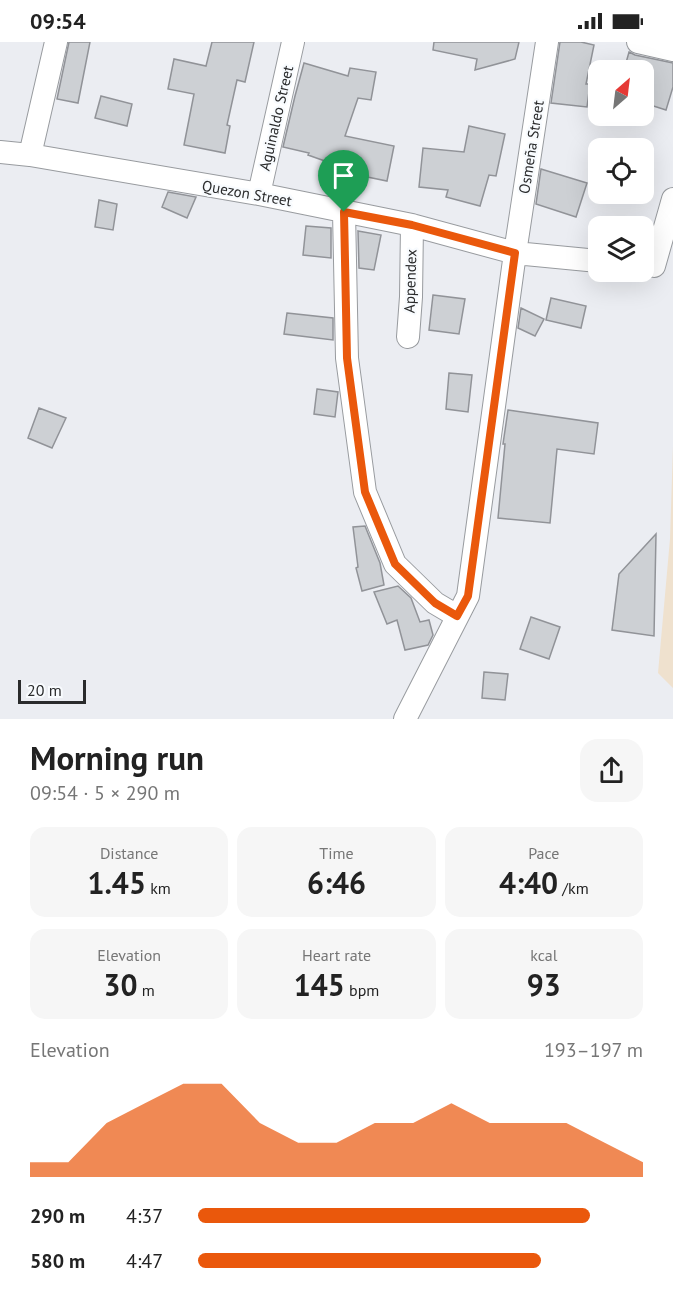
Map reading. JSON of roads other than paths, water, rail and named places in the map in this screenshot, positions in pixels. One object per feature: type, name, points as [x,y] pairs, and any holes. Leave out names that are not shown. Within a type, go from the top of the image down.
[{"type":"street","points":[[30,155],[56,42]]},
{"type":"street","name":"Aguinaldo Street","points":[[259,194],[293,42]]},
{"type":"street","name":"Osmeña Street","points":[[405,719],[468,596],[515,253],[548,42]]},
{"type":"street","points":[[638,42],[673,50]]},
{"type":"street","name":"Quezon Street","points":[[0,152],[30,155],[259,194],[412,225],[515,253],[588,260]]},
{"type":"street","points":[[657,267],[673,199]]},
{"type":"street","points":[[344,212],[347,358],[365,492],[395,564],[435,603],[457,616]]},
{"type":"street","name":"Appendex","points":[[408,337],[412,225]]}]
